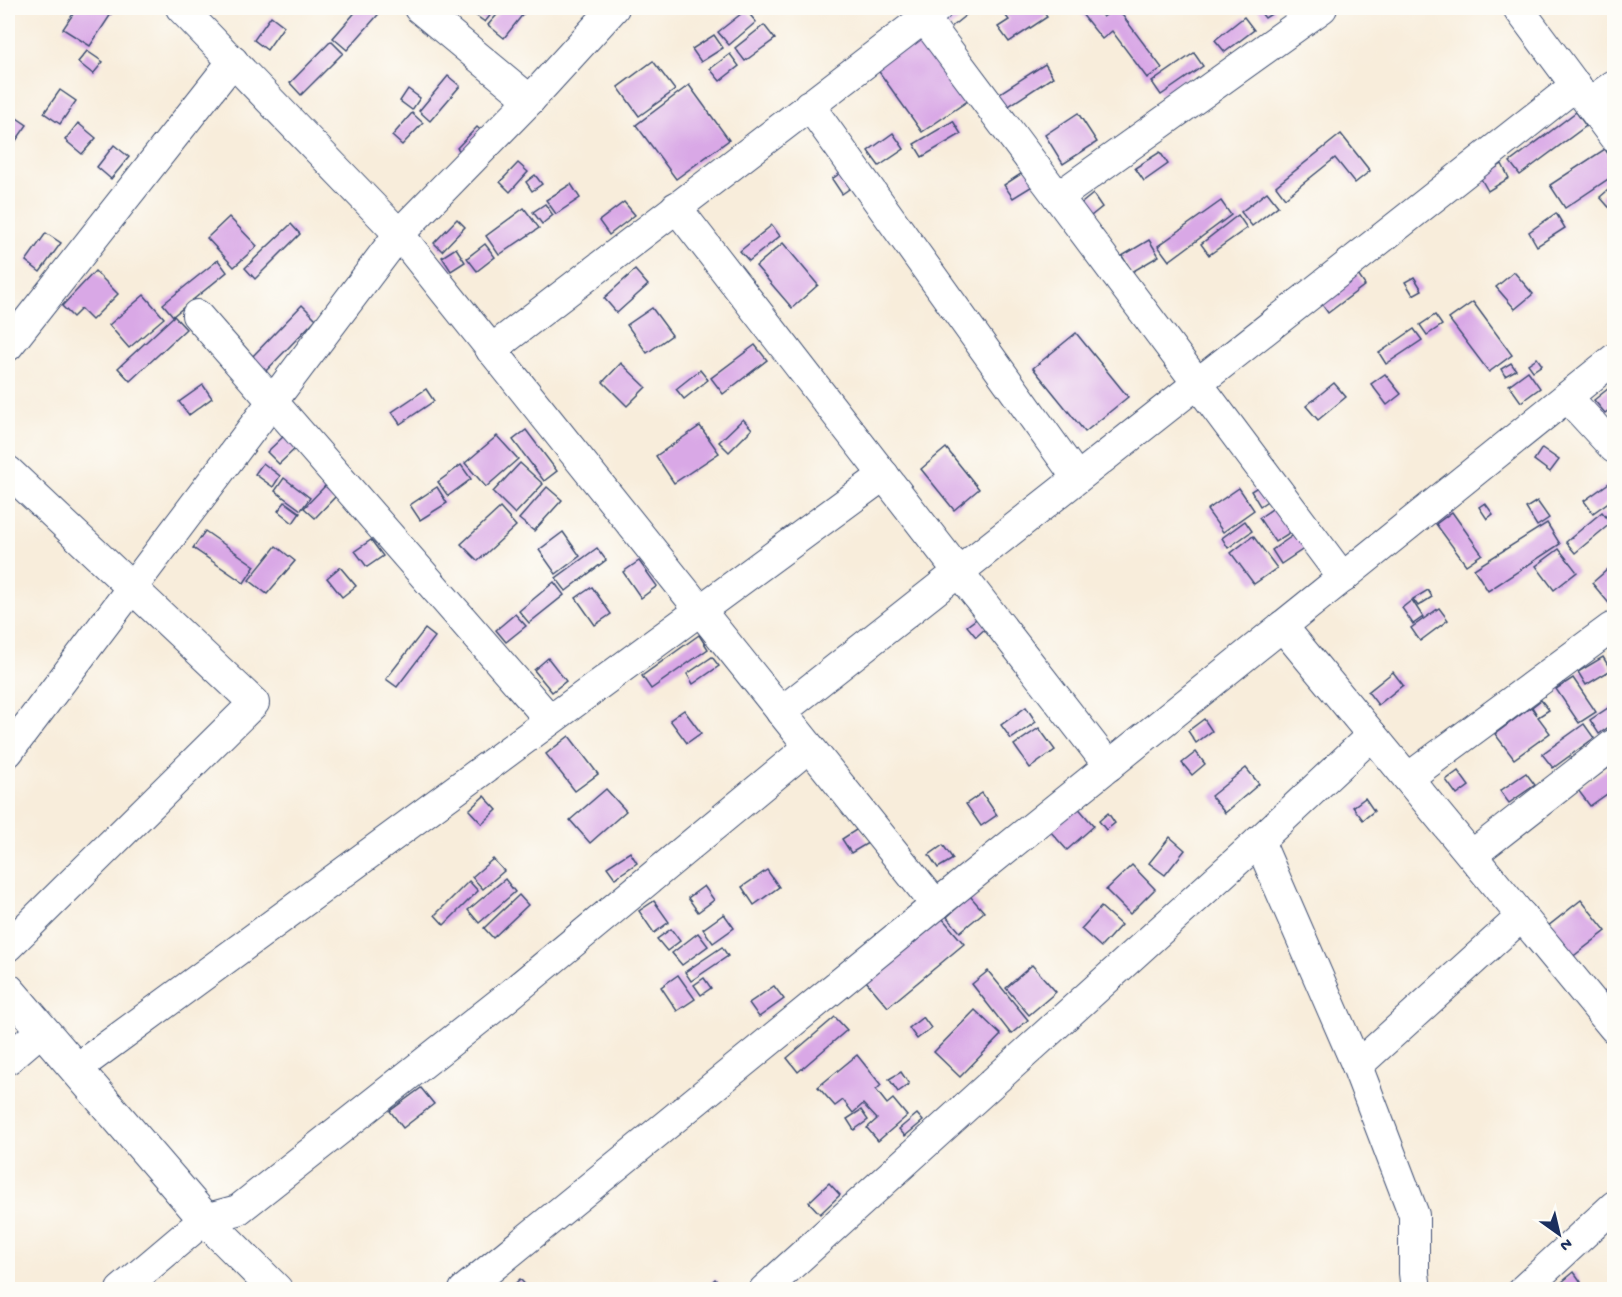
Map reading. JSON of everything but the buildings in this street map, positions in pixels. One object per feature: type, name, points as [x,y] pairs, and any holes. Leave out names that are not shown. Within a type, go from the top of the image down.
[{"type":"street","points":[[182,8],[399,234],[936,905]]},
{"type":"street","points":[[419,8],[530,100]]},
{"type":"street","points":[[8,752],[399,234],[530,100],[614,8]]},
{"type":"street","points":[[1058,197],[1322,8]]},
{"type":"street","points":[[1518,8],[1614,137]]},
{"type":"street","points":[[491,350],[930,13],[1058,197],[1342,578]]},
{"type":"street","points":[[8,346],[233,62]]},
{"type":"street","points":[[781,712],[1197,384],[1583,94],[1614,85]]},
{"type":"street","points":[[809,105],[1077,478]]},
{"type":"street","points":[[676,207],[1109,766]]},
{"type":"street","points":[[198,315],[550,720]]},
{"type":"street","points":[[464,1290],[936,905],[1614,359]]},
{"type":"street","points":[[1567,397],[1614,448]]},
{"type":"street","points":[[8,471],[254,704],[8,946]]},
{"type":"street","points":[[76,1069],[884,475]]},
{"type":"street","points":[[1282,626],[1614,1028]]},
{"type":"street","points":[[1408,778],[1611,628]]},
{"type":"street","points":[[764,1290],[1259,841],[1372,735]]},
{"type":"street","points":[[1472,855],[1614,744]]},
{"type":"street","points":[[121,1290],[205,1219],[238,1210],[506,998],[809,747]]},
{"type":"street","points":[[1259,841],[1357,1066],[1414,1215],[1416,1290]]},
{"type":"street","points":[[1357,1066],[1522,916]]},
{"type":"street","points":[[8,990],[205,1219],[276,1290]]},
{"type":"street","points":[[8,1059],[42,1030]]},
{"type":"street","points":[[1523,1290],[1614,1206]]}]
